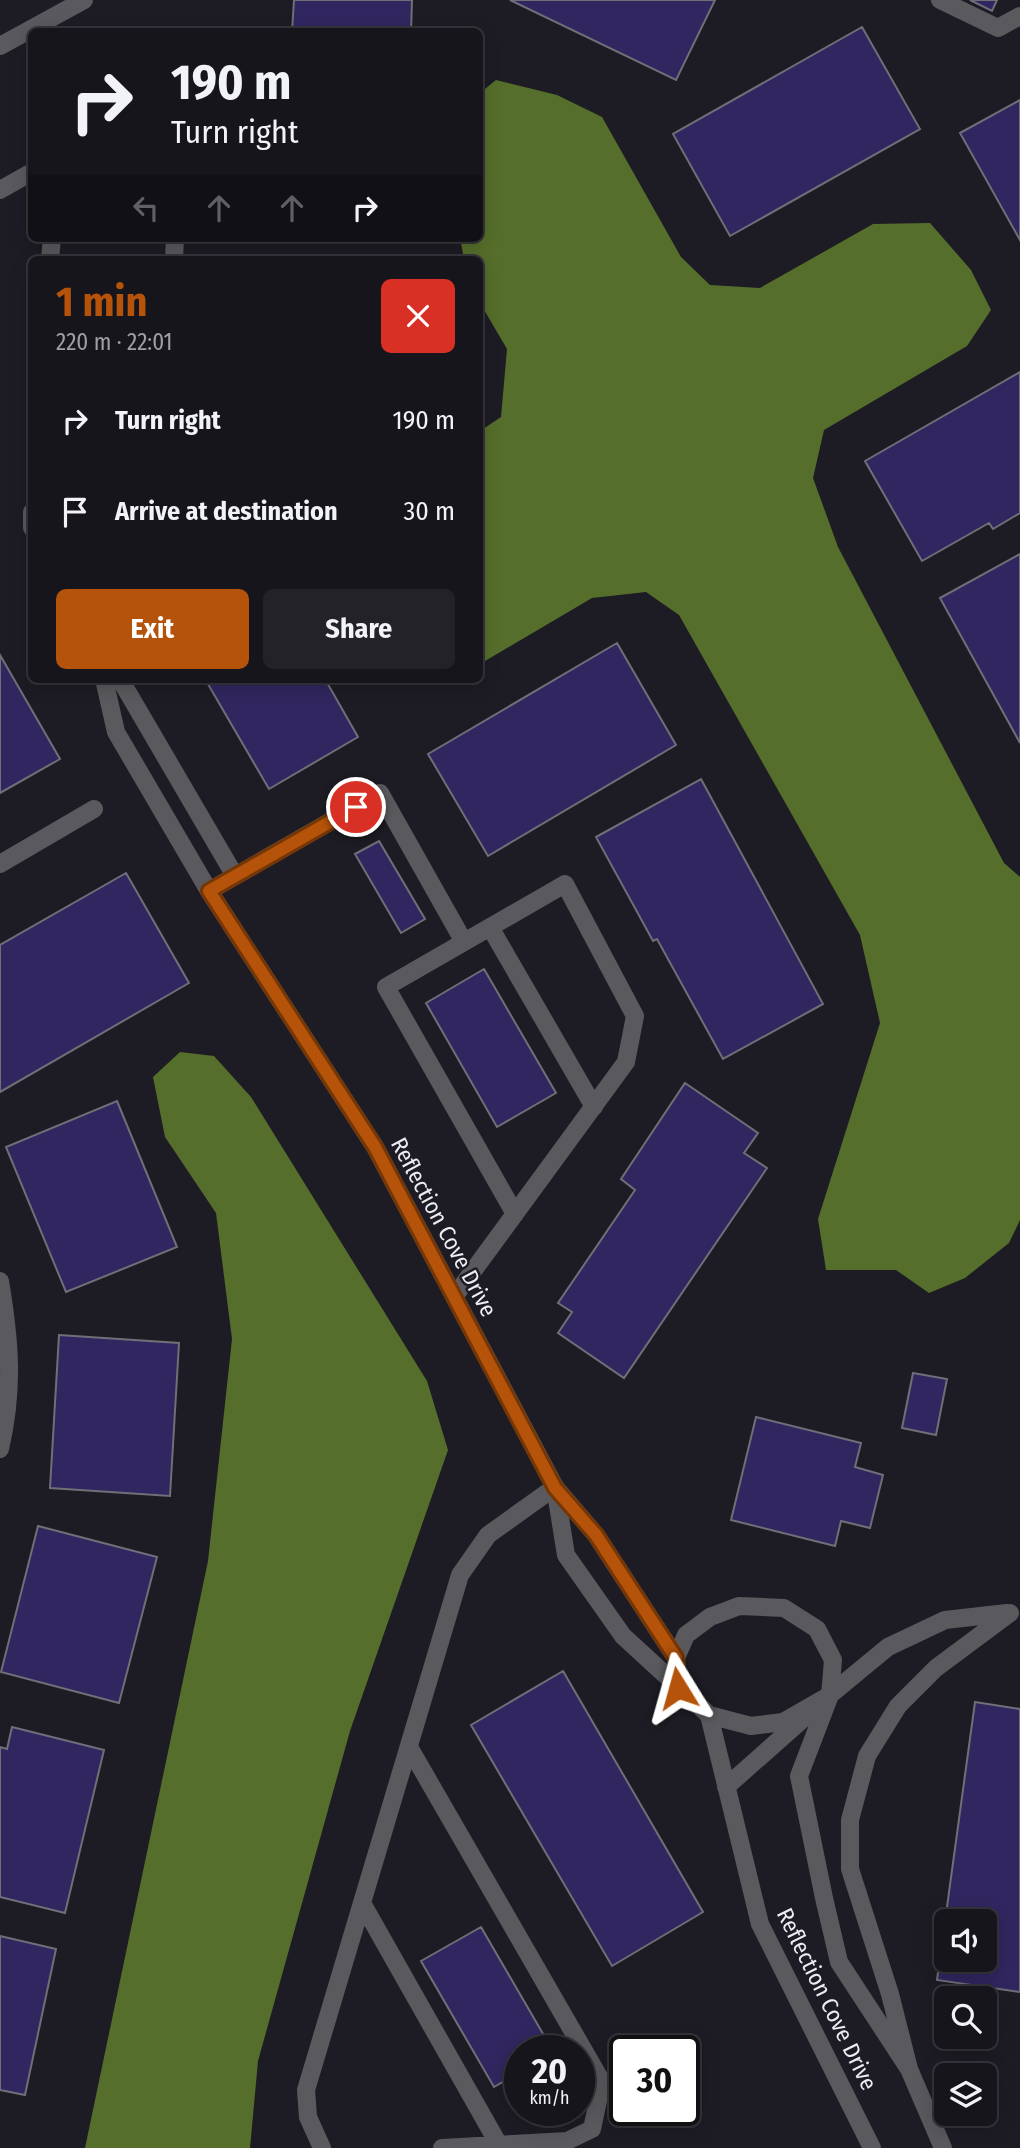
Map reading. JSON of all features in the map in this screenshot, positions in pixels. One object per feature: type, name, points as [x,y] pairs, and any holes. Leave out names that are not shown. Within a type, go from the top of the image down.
[{"type":"street","points":[[33,28],[84,0]]},
{"type":"street","points":[[940,0],[998,28],[1020,16]]},
{"type":"street","points":[[0,46],[28,31]]},
{"type":"street","points":[[0,190],[28,174]]},
{"type":"street","name":"Reflection Cove Drive","points":[[105,683],[116,732],[209,891],[375,1147],[555,1488],[596,1535],[676,1658]]},
{"type":"street","points":[[122,683],[235,876]]},
{"type":"street","points":[[209,891],[380,793],[464,942]]},
{"type":"street","points":[[0,863],[94,809]]},
{"type":"street","points":[[454,1297],[594,1107],[626,1062],[635,1016],[565,884],[386,987],[515,1214]]},
{"type":"street","points":[[490,927],[594,1107]]},
{"type":"street","points":[[0,1281],[11,1376],[0,1449]]},
{"type":"street","points":[[322,2148],[308,2117],[306,2090],[460,1575],[488,1535],[555,1488]]},
{"type":"street","name":"Reflection Cove Drive","points":[[555,1488],[566,1555],[623,1636],[678,1688]]},
{"type":"street","points":[[738,1606],[784,1608],[817,1629],[833,1660],[830,1695],[783,1722],[751,1726],[709,1715],[678,1688],[676,1658],[686,1635],[709,1617],[738,1606]]},
{"type":"street","points":[[909,2068],[890,1994],[850,1869],[850,1819],[867,1756],[898,1706],[936,1668],[1015,1612]]},
{"type":"street","name":"Reflection Cove Drive","points":[[726,1787],[888,1647],[945,1620],[1015,1612]]},
{"type":"street","name":"Reflection Cove Drive","points":[[830,1695],[799,1776],[839,1962],[909,2068],[943,2148]]},
{"type":"street","name":"Reflection Cove Drive","points":[[709,1715],[760,1924],[872,2148]]},
{"type":"street","points":[[409,1747],[602,2082],[592,2129],[567,2141],[442,2148]]},
{"type":"street","points":[[362,1903],[499,2145]]},
{"type":"shaded area","points":[[496,80],[557,95],[602,117],[681,257],[710,285],[760,288],[873,224],[930,223],[971,270],[991,310],[967,346],[824,430],[813,478],[838,547],[1004,863],[1020,877],[1020,1220],[1009,1243],[965,1278],[929,1293],[896,1270],[826,1270],[818,1219],[880,1023],[860,935],[679,615],[646,592],[592,598],[483,662],[483,429],[501,417],[507,349],[483,308],[483,256],[463,256],[461,242],[483,242],[483,91]]},
{"type":"shaded area","points":[[180,1052],[214,1056],[251,1097],[427,1381],[448,1450],[350,1731],[258,2061],[250,2148],[85,2148],[208,1561],[232,1339],[216,1213],[165,1137],[153,1077]]},
{"type":"building","points":[[294,0],[412,0],[411,28],[292,28]]},
{"type":"building","points":[[510,0],[715,0],[676,80]]},
{"type":"building","points":[[970,0],[997,0],[992,11]]},
{"type":"building","points":[[862,27],[920,129],[730,236],[673,134]]},
{"type":"building","points":[[1020,100],[1020,240],[960,133]]},
{"type":"building","points":[[1020,372],[1020,513],[993,529],[989,523],[922,561],[865,461]]},
{"type":"building","points":[[1020,554],[1020,743],[940,598]]},
{"type":"building","points":[[617,643],[676,745],[488,856],[428,754]]},
{"type":"building","points":[[0,655],[60,759],[0,793]]},
{"type":"building","points":[[207,683],[327,683],[358,737],[269,789]]},
{"type":"building","points":[[701,779],[823,1004],[723,1059],[657,939],[653,941],[596,837]]},
{"type":"building","points":[[379,841],[425,919],[401,933],[355,854]]},
{"type":"building","points":[[126,873],[189,983],[0,1092],[0,945]]},
{"type":"building","points":[[484,969],[556,1093],[497,1127],[426,1003]]},
{"type":"building","points":[[685,1083],[758,1133],[744,1153],[767,1168],[624,1378],[558,1333],[572,1312],[558,1303],[635,1190],[621,1179]]},
{"type":"building","points":[[117,1101],[177,1247],[66,1292],[6,1147]]},
{"type":"building","points":[[59,1335],[179,1343],[170,1496],[50,1488]]},
{"type":"building","points":[[913,1373],[947,1379],[936,1435],[902,1428]]},
{"type":"building","points":[[756,1417],[861,1443],[855,1467],[883,1475],[870,1528],[841,1521],[835,1546],[731,1520]]},
{"type":"building","points":[[38,1526],[157,1557],[119,1703],[1,1672]]},
{"type":"building","points":[[563,1671],[703,1912],[612,1966],[471,1725]]},
{"type":"building","points":[[975,1702],[1020,1709],[1020,1992],[997,1989],[997,1986],[937,1980],[938,1972],[997,1972],[997,1909],[947,1909]]},
{"type":"building","points":[[12,1727],[104,1750],[65,1913],[0,1897],[0,1747],[7,1749]]},
{"type":"building","points":[[481,1927],[544,2035],[504,2035],[504,2081],[494,2087],[421,1961]]},
{"type":"building","points":[[0,1936],[56,1949],[25,2095],[0,2090]]},
{"type":"route","points":[[356,807],[209,891],[375,1147],[555,1488],[596,1535],[676,1658],[678,1688]]}]
